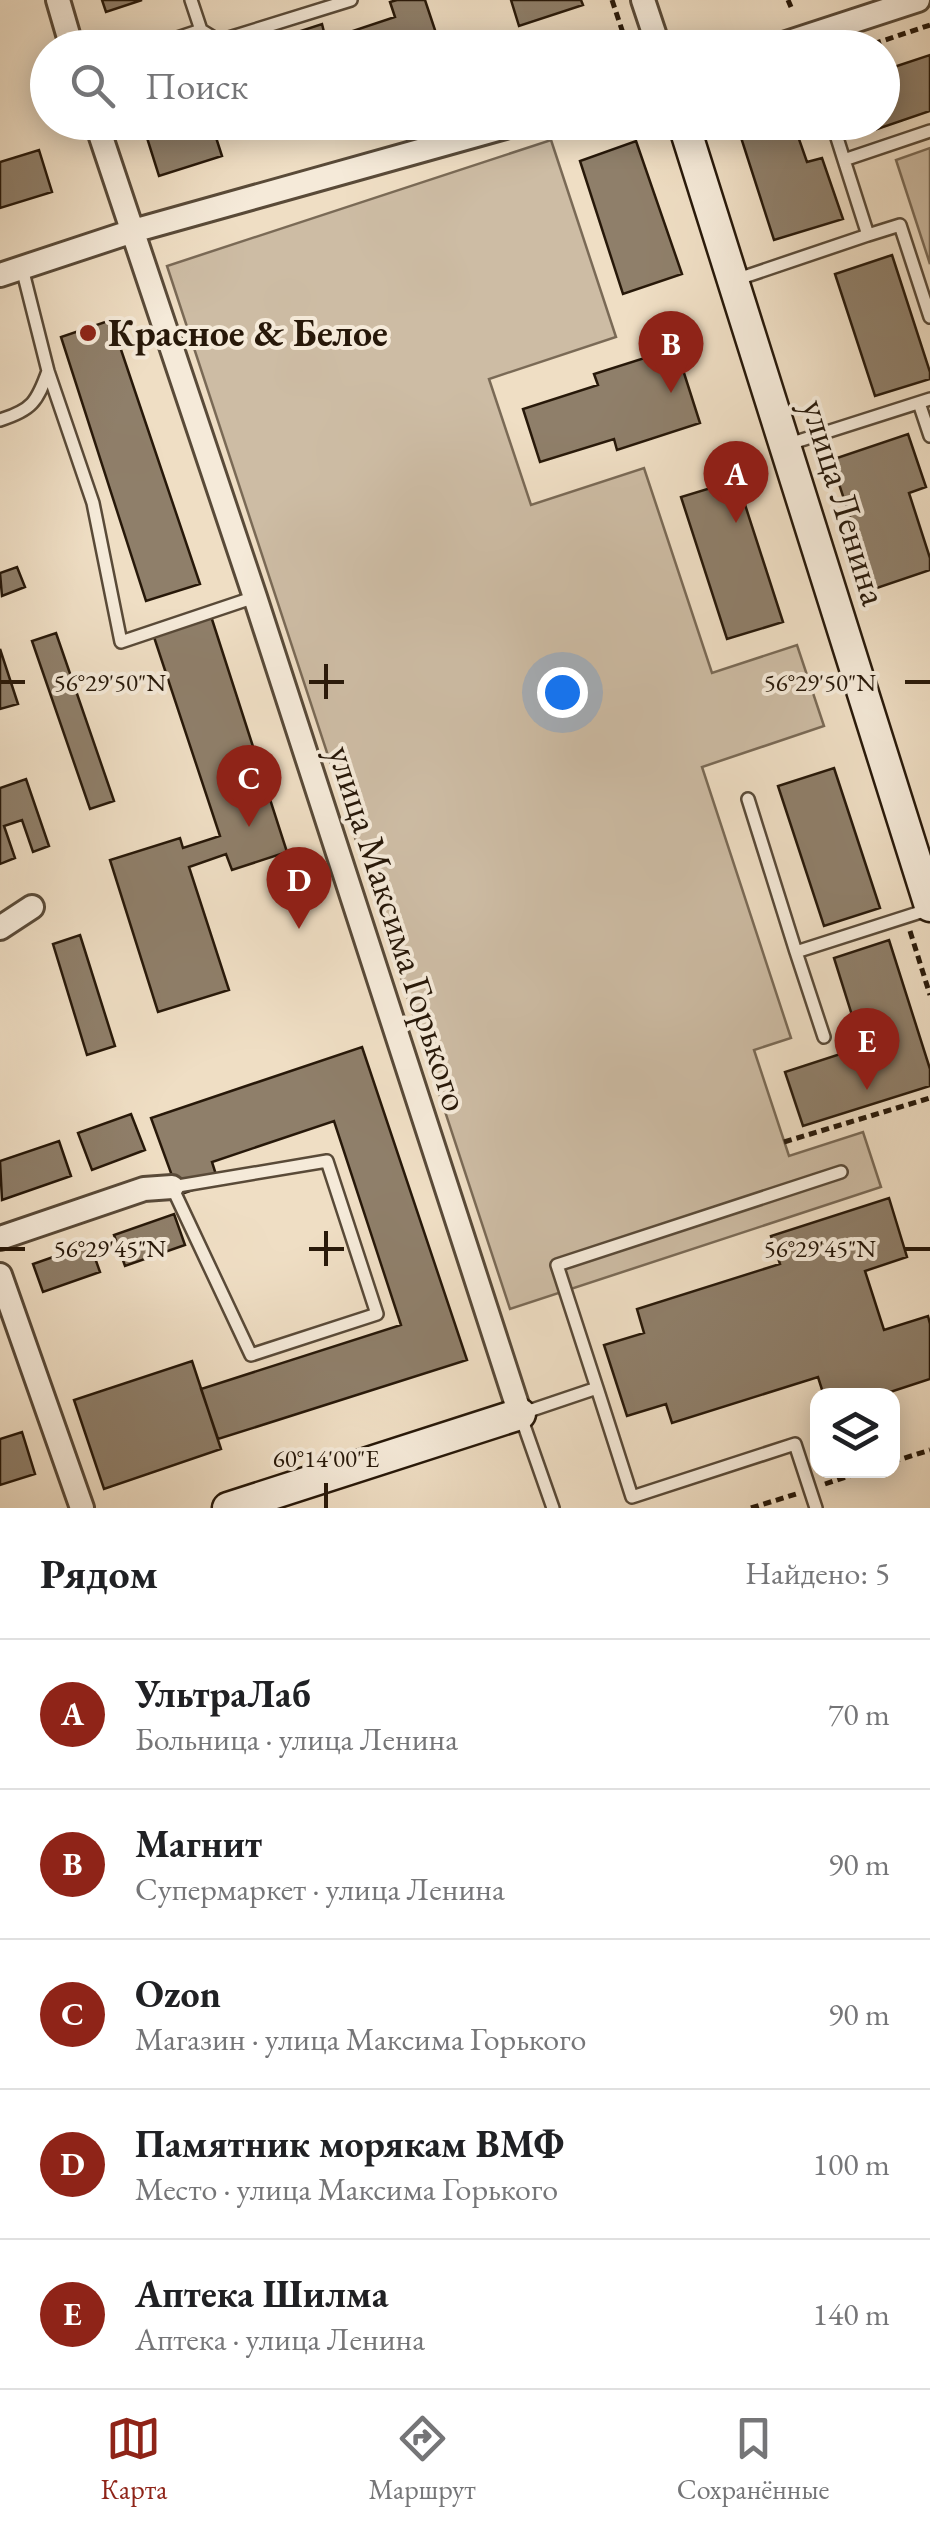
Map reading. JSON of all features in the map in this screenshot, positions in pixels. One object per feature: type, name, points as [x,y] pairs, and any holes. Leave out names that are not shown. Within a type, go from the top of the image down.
[{"type":"street","points":[[58,0],[67,30]]},
{"type":"street","points":[[643,0],[653,30]]},
{"type":"street","points":[[838,30],[918,0]]},
{"type":"street","name":"улица Максима Горького","points":[[102,140],[255,596],[520,1414]]},
{"type":"street","points":[[11,272],[133,231],[459,140]]},
{"type":"street","name":"улица Ленина","points":[[689,140],[930,908]]},
{"type":"street","points":[[0,928],[32,907]]},
{"type":"street","points":[[0,1238],[144,1189],[172,1187]]},
{"type":"street","points":[[0,1276],[82,1508]]},
{"type":"street","points":[[228,1508],[520,1414]]},
{"type":"lane","points":[[190,0],[201,30]]},
{"type":"lane","points":[[255,30],[351,0]]},
{"type":"lane","points":[[844,160],[930,131]]},
{"type":"lane","points":[[838,140],[868,236]]},
{"type":"lane","points":[[733,280],[900,225],[930,318]]},
{"type":"lane","points":[[11,272],[93,503],[122,642],[255,596]]},
{"type":"lane","points":[[0,420],[19,414],[38,398],[48,371]]},
{"type":"lane","points":[[785,446],[925,401],[930,436]]},
{"type":"lane","points":[[748,798],[824,1037]]},
{"type":"lane","points":[[796,952],[930,908]]},
{"type":"lane","points":[[328,1161],[377,1314],[250,1355],[172,1187],[328,1161]]},
{"type":"lane","points":[[816,1508],[795,1444],[632,1497],[557,1265],[841,1172]]},
{"type":"lane","points":[[553,1508],[520,1414],[597,1388]]},
{"type":"path","points":[[612,0],[622,30]]},
{"type":"path","points":[[900,35],[930,25]]},
{"type":"path","points":[[784,1142],[930,1098]]},
{"type":"path","points":[[900,1459],[930,1450]]},
{"type":"shaded area","points":[[551,140],[616,337],[489,379],[531,505],[644,468],[712,673],[797,645],[824,726],[702,767],[791,1038],[754,1050],[789,1156],[863,1132],[881,1187],[510,1309],[167,266]]},
{"type":"shaded area","points":[[930,148],[930,264],[896,160]]},
{"type":"building","points":[[102,0],[142,0],[106,12]]},
{"type":"building","points":[[425,0],[435,30],[356,30],[395,17],[390,2]]},
{"type":"building","points":[[511,0],[581,0],[583,5],[519,26]]},
{"type":"building","points":[[930,55],[930,111],[900,121],[900,65]]},
{"type":"building","points":[[148,140],[217,140],[222,156],[159,176]]},
{"type":"building","points":[[742,140],[799,140],[807,162],[822,158],[843,219],[774,240]]},
{"type":"building","points":[[636,141],[682,274],[623,294],[580,161]]},
{"type":"building","points":[[39,150],[52,192],[0,208],[0,162]]},
{"type":"building","points":[[892,255],[930,379],[875,396],[835,274]]},
{"type":"building","points":[[111,320],[200,584],[146,601],[61,337]]},
{"type":"building","points":[[676,348],[700,423],[617,450],[614,439],[540,462],[523,409],[598,385],[594,374]]},
{"type":"building","points":[[908,434],[926,487],[909,493],[930,558],[930,570],[874,589],[831,460]]},
{"type":"building","points":[[737,480],[783,622],[727,639],[681,497]]},
{"type":"building","points":[[17,567],[25,587],[2,596],[0,573]]},
{"type":"building","points":[[209,610],[287,852],[232,870],[226,854],[189,867],[229,990],[158,1012],[110,860],[180,838],[183,848],[220,836],[151,628]]},
{"type":"building","points":[[56,633],[114,801],[90,809],[32,641]]},
{"type":"building","points":[[0,649],[18,704],[0,709]]},
{"type":"building","points":[[834,768],[880,908],[824,926],[778,786]]},
{"type":"building","points":[[26,779],[49,846],[33,852],[22,820],[4,826],[15,858],[0,864],[0,788]]},
{"type":"building","points":[[80,935],[115,1046],[87,1055],[53,944]]},
{"type":"building","points":[[889,940],[930,1069],[930,1086],[803,1126],[785,1072],[862,1047],[834,958]]},
{"type":"building","points":[[362,1047],[467,1360],[218,1439],[201,1389],[401,1325],[334,1121],[212,1162],[218,1181],[179,1195],[151,1118]]},
{"type":"building","points":[[131,1114],[145,1150],[92,1170],[78,1133]]},
{"type":"building","points":[[59,1141],[71,1176],[2,1200],[0,1161]]},
{"type":"building","points":[[889,1198],[907,1257],[865,1271],[884,1330],[928,1316],[930,1379],[900,1389],[821,1388],[818,1377],[672,1423],[666,1404],[627,1416],[604,1345],[644,1333],[637,1309],[780,1264],[771,1236]]},
{"type":"building","points":[[174,1214],[185,1245],[125,1266],[114,1235]]},
{"type":"building","points":[[90,1244],[100,1272],[43,1292],[33,1264]]},
{"type":"building","points":[[192,1361],[221,1449],[104,1489],[74,1400]]},
{"type":"building","points":[[22,1432],[35,1474],[0,1485],[0,1439]]},
{"type":"place","name":"Красное & Белое","points":[[88,333]]},
{"type":"place","name":"Магнит","points":[[671,393]]},
{"type":"place","name":"УльтраЛаб","points":[[736,523]]},
{"type":"place","name":"Ozon","points":[[249,827]]},
{"type":"place","name":"Памятник морякам ВМФ","points":[[299,929]]},
{"type":"place","name":"Аптека Шилма","points":[[867,1090]]}]
